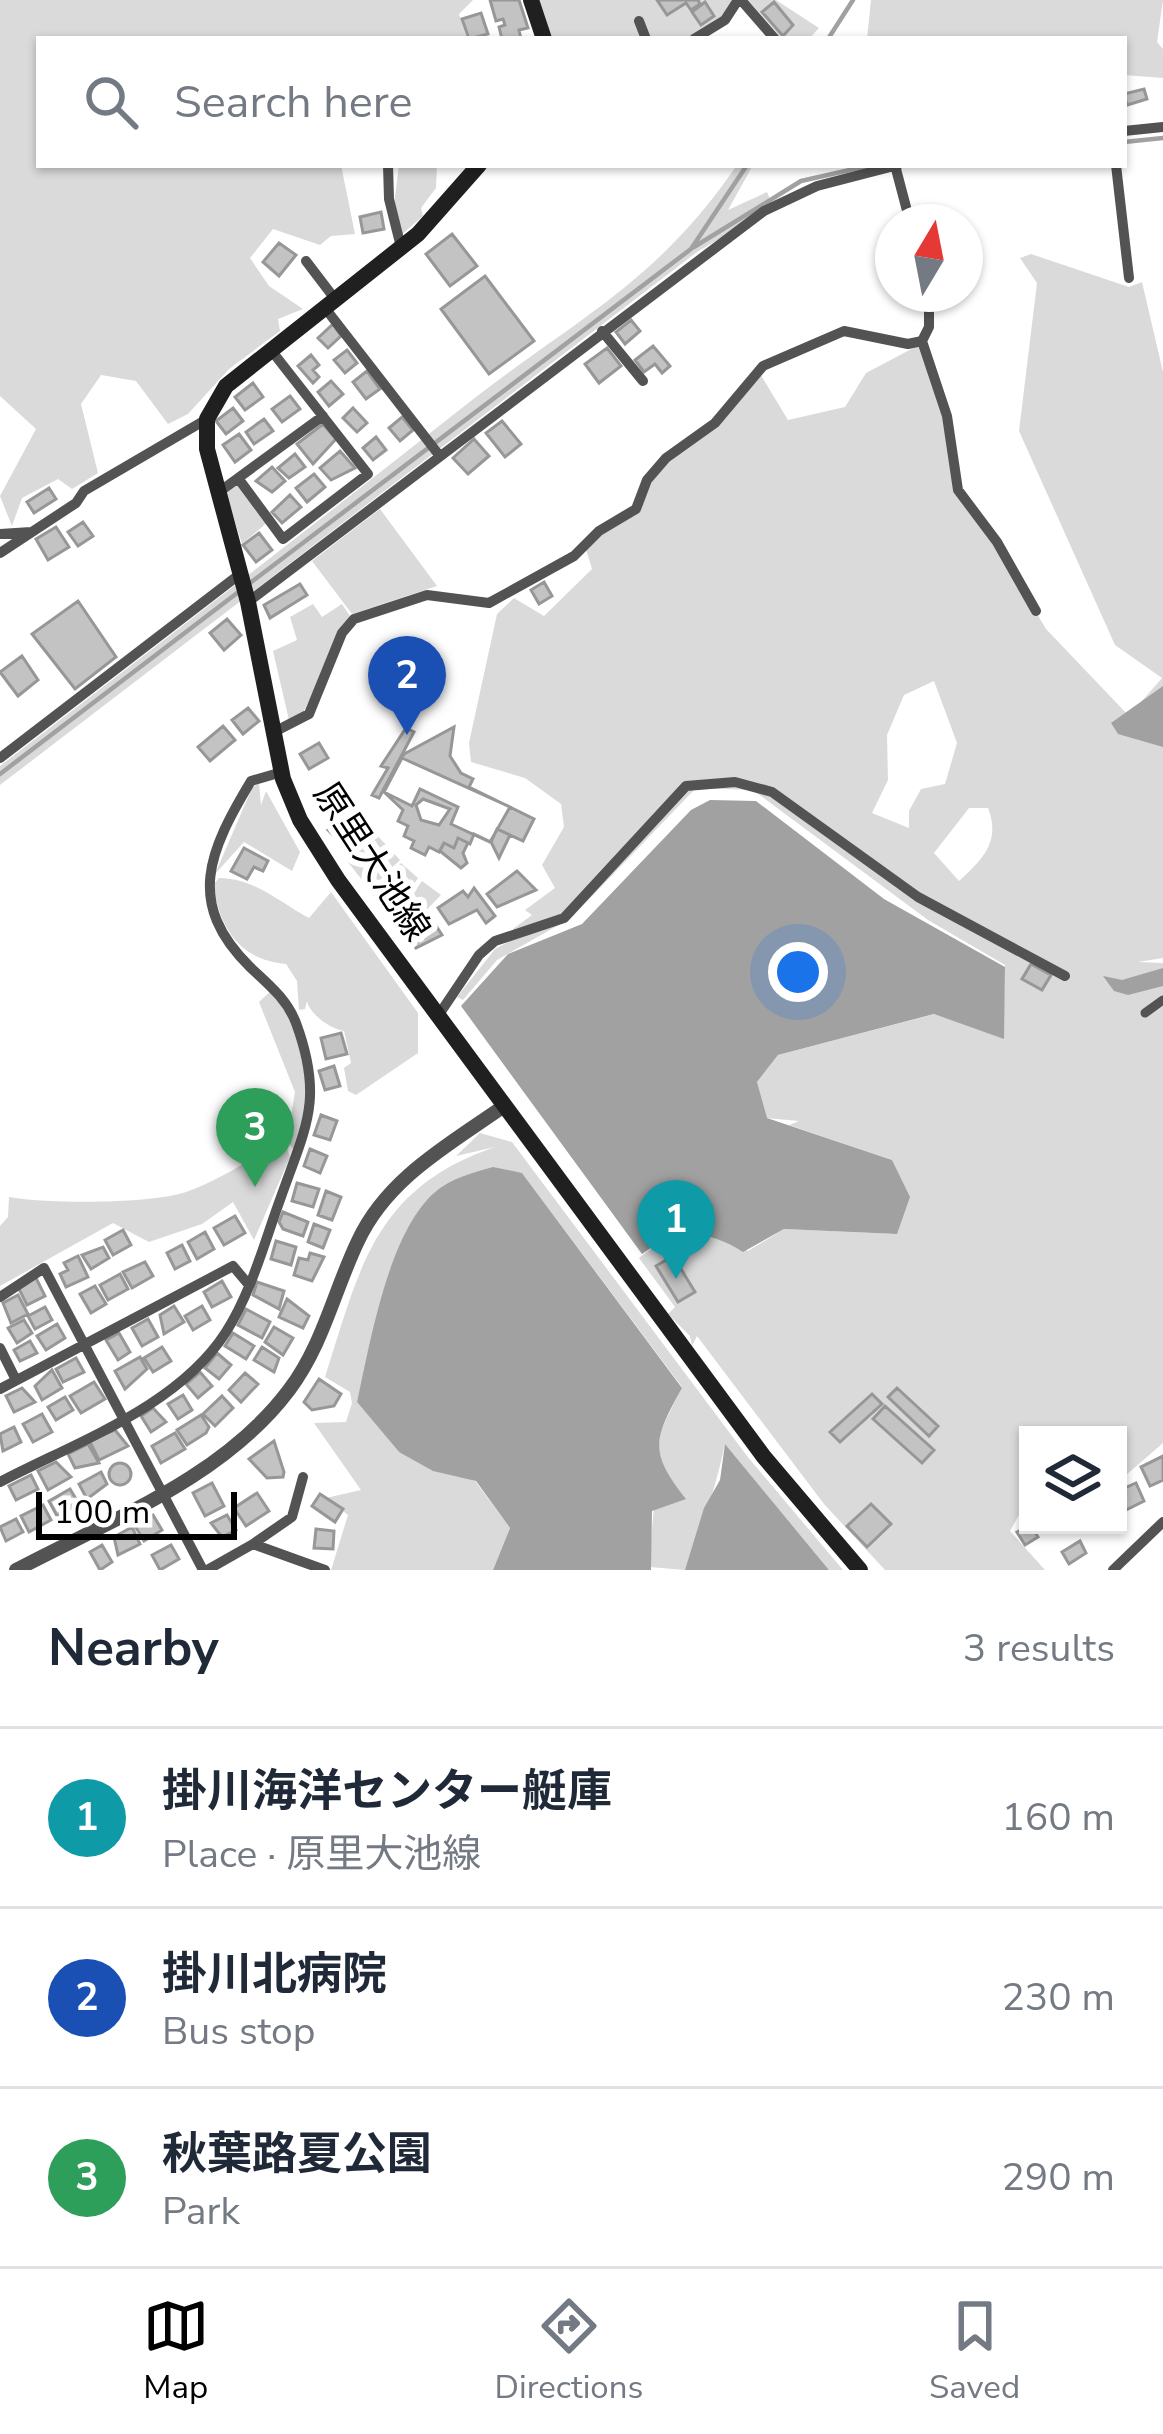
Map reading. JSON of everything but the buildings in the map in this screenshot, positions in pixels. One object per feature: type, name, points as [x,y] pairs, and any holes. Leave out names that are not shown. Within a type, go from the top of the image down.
[{"type":"main road","points":[[531,0],[543,36]]},
{"type":"main road","points":[[207,419],[226,386],[401,247],[476,168]]},
{"type":"main road","name":"原里大池線","points":[[207,419],[282,772],[300,820],[438,1016],[764,1457],[860,1570]]},
{"type":"street","points":[[699,36],[725,20],[739,0],[773,36]]},
{"type":"street","points":[[639,22],[645,36]]},
{"type":"street","points":[[1127,131],[1163,127]]},
{"type":"street","points":[[388,168],[389,199],[401,247]]},
{"type":"street","points":[[248,601],[764,211],[817,186],[893,168]]},
{"type":"street","points":[[897,168],[906,204]]},
{"type":"street","points":[[1116,168],[1129,278]]},
{"type":"street","points":[[306,261],[330,303],[439,454]]},
{"type":"street","points":[[929,312],[922,341],[947,416],[958,490],[997,542],[1036,611]]},
{"type":"street","points":[[602,331],[643,381]]},
{"type":"street","points":[[274,732],[309,714],[342,633],[354,620],[427,595],[489,602],[574,556],[599,531],[636,508],[647,480],[666,458],[715,423],[764,366],[844,331],[908,344],[922,341]]},
{"type":"street","points":[[238,478],[283,539],[368,474],[271,350]]},
{"type":"street","points":[[219,492],[323,416]]},
{"type":"street","points":[[0,553],[76,503],[85,490],[207,419]]},
{"type":"street","points":[[0,534],[33,531]]},
{"type":"street","points":[[0,758],[241,577]]},
{"type":"street","points":[[0,1482],[124,1417],[194,1368],[223,1337],[249,1285],[314,1104],[296,1022],[284,999],[224,936],[206,890],[251,781],[282,772]]},
{"type":"street","points":[[438,1016],[479,955],[495,941],[564,918],[686,786],[703,781],[735,782],[772,793],[918,897],[1065,976]]},
{"type":"street","points":[[1145,1013],[1163,1000]]},
{"type":"street","points":[[16,1570],[202,1471],[245,1438],[287,1393],[325,1328],[358,1239],[381,1202],[415,1169],[504,1106]]},
{"type":"street","points":[[0,1389],[233,1266],[249,1285]]},
{"type":"street","points":[[0,1297],[44,1268],[205,1570],[223,1566],[292,1517],[303,1477]]},
{"type":"street","points":[[0,1348],[16,1381]]},
{"type":"street","points":[[1113,1570],[1163,1522]]},
{"type":"street","points":[[253,1544],[325,1570]]},
{"type":"shaded area","points":[[0,0],[473,0],[459,14],[466,36],[36,36],[36,168],[342,168],[355,234],[331,236],[320,245],[273,229],[250,258],[269,286],[303,309],[278,319],[280,331],[229,369],[188,414],[168,424],[136,381],[101,375],[81,404],[98,473],[72,489],[58,479],[22,498],[12,526],[0,496],[36,429],[0,396]]},
{"type":"shaded area","points":[[535,0],[738,0],[710,34],[703,36],[540,36]]},
{"type":"shaded area","points":[[748,0],[776,0],[819,28],[812,36],[779,36]]},
{"type":"shaded area","points":[[871,0],[1163,0],[1157,42],[1163,49],[1163,78],[1127,75],[1127,36],[867,36]]},
{"type":"shaded area","points":[[399,168],[437,168],[436,188],[421,208],[423,216],[400,236],[393,213]]},
{"type":"shaded area","points":[[735,168],[751,168],[728,210],[767,192],[773,207],[697,252],[0,785],[0,766],[467,404],[612,298],[706,206]]},
{"type":"shaded area","points":[[1031,254],[1129,287],[1142,282],[1163,372],[1163,958],[1138,962],[1163,963],[1163,1443],[1127,1474],[1127,1426],[1019,1426],[1019,1515],[1010,1531],[1045,1570],[885,1570],[824,1504],[697,1336],[692,1346],[690,1336],[668,1314],[675,1307],[639,1258],[680,1235],[704,1234],[748,1251],[784,1229],[897,1234],[892,1160],[789,1125],[799,1121],[766,1118],[757,1082],[778,1055],[935,1014],[1003,1038],[1005,965],[928,920],[753,790],[696,788],[571,918],[497,960],[463,1000],[457,997],[495,949],[515,938],[513,929],[532,915],[525,910],[555,888],[542,865],[564,827],[561,804],[525,778],[471,762],[469,743],[497,614],[514,598],[544,616],[592,569],[585,546],[637,506],[647,480],[717,421],[759,372],[788,420],[845,407],[866,373],[921,344],[941,402],[953,473],[1046,629],[1129,716],[1162,678],[1115,645],[1019,431],[1037,283],[1020,258]],"holes":[[[934,681],[957,743],[945,784],[921,789],[909,811],[909,828],[872,813],[888,780],[887,735],[904,695]],[[969,808],[988,808],[991,840],[959,881],[934,853]]]},
{"type":"shaded area","points":[[238,478],[269,521],[242,544],[225,489]]},
{"type":"shaded area","points":[[380,509],[437,586],[352,614],[312,561]]},
{"type":"shaded area","points":[[313,604],[322,617],[342,604],[350,616],[304,711],[289,720],[273,651],[297,640],[290,617]]},
{"type":"shaded area","points":[[1163,686],[1163,747],[1118,734],[1111,723]]},
{"type":"shaded area","points":[[259,783],[261,805],[266,791],[300,852],[292,871],[244,842],[215,874],[252,788]]},
{"type":"shaded area","points":[[710,800],[756,801],[884,899],[1005,967],[1004,1039],[934,1014],[778,1055],[757,1082],[767,1118],[892,1160],[910,1197],[897,1234],[784,1229],[743,1252],[717,1239],[692,1235],[668,1239],[642,1254],[461,1006],[508,954],[582,924],[691,810]]},
{"type":"shaded area","points":[[375,833],[400,860],[370,890],[347,861]]},
{"type":"shaded area","points":[[401,863],[418,878],[391,919],[371,893]]},
{"type":"shaded area","points":[[219,878],[255,886],[309,918],[331,892],[418,1013],[418,1053],[356,1095],[348,1091],[344,1068],[351,1063],[344,1031],[322,1020],[307,1001],[305,1009],[299,1010],[297,981],[286,964],[256,956],[235,939],[216,901],[213,885]]},
{"type":"shaded area","points":[[422,881],[441,895],[404,933],[393,922]]},
{"type":"shaded area","points":[[1163,968],[1163,986],[1128,995],[1114,991],[1103,976],[1122,980]]},
{"type":"shaded area","points":[[271,991],[294,1023],[311,1103],[294,1150],[287,1141],[295,1092],[259,1002]]},
{"type":"shaded area","points":[[480,1133],[512,1142],[747,1456],[843,1570],[829,1570],[725,1444],[685,1570],[649,1567],[660,1432],[682,1387],[522,1173],[409,1227],[381,1304],[357,1402],[399,1452],[475,1481],[510,1528],[493,1570],[331,1570],[348,1515],[326,1498],[361,1490],[314,1423],[346,1422],[352,1403],[350,1392],[325,1377],[349,1300],[378,1236],[398,1209],[455,1164],[495,1147],[456,1156]]},
{"type":"shaded area","points":[[284,1139],[290,1157],[254,1240],[233,1202],[202,1224],[149,1242],[113,1223],[0,1286],[0,1226],[8,1217],[9,1197],[98,1202],[170,1196],[212,1181]]},
{"type":"shaded area","points":[[493,1167],[522,1173],[682,1388],[659,1445],[666,1469],[686,1499],[652,1511],[651,1570],[493,1570],[510,1528],[476,1481],[433,1471],[399,1452],[357,1402],[383,1291],[404,1235],[434,1193]]},
{"type":"shaded area","points":[[725,1444],[829,1570],[685,1570],[704,1508],[720,1480]]},
{"type":"waterway","points":[[830,36],[853,0]]},
{"type":"waterway","points":[[1127,142],[1163,138]]},
{"type":"waterway","points":[[250,583],[691,249],[745,168]]},
{"type":"waterway","points":[[694,247],[801,181],[859,168]]},
{"type":"waterway","points":[[0,774],[241,590]]},
{"type":"place","name":"掛川北病院","points":[[407,735]]},
{"type":"place","name":"秋葉路夏公園","points":[[255,1187]]},
{"type":"place","name":"掛川海洋センター艇庫","points":[[676,1279]]}]
